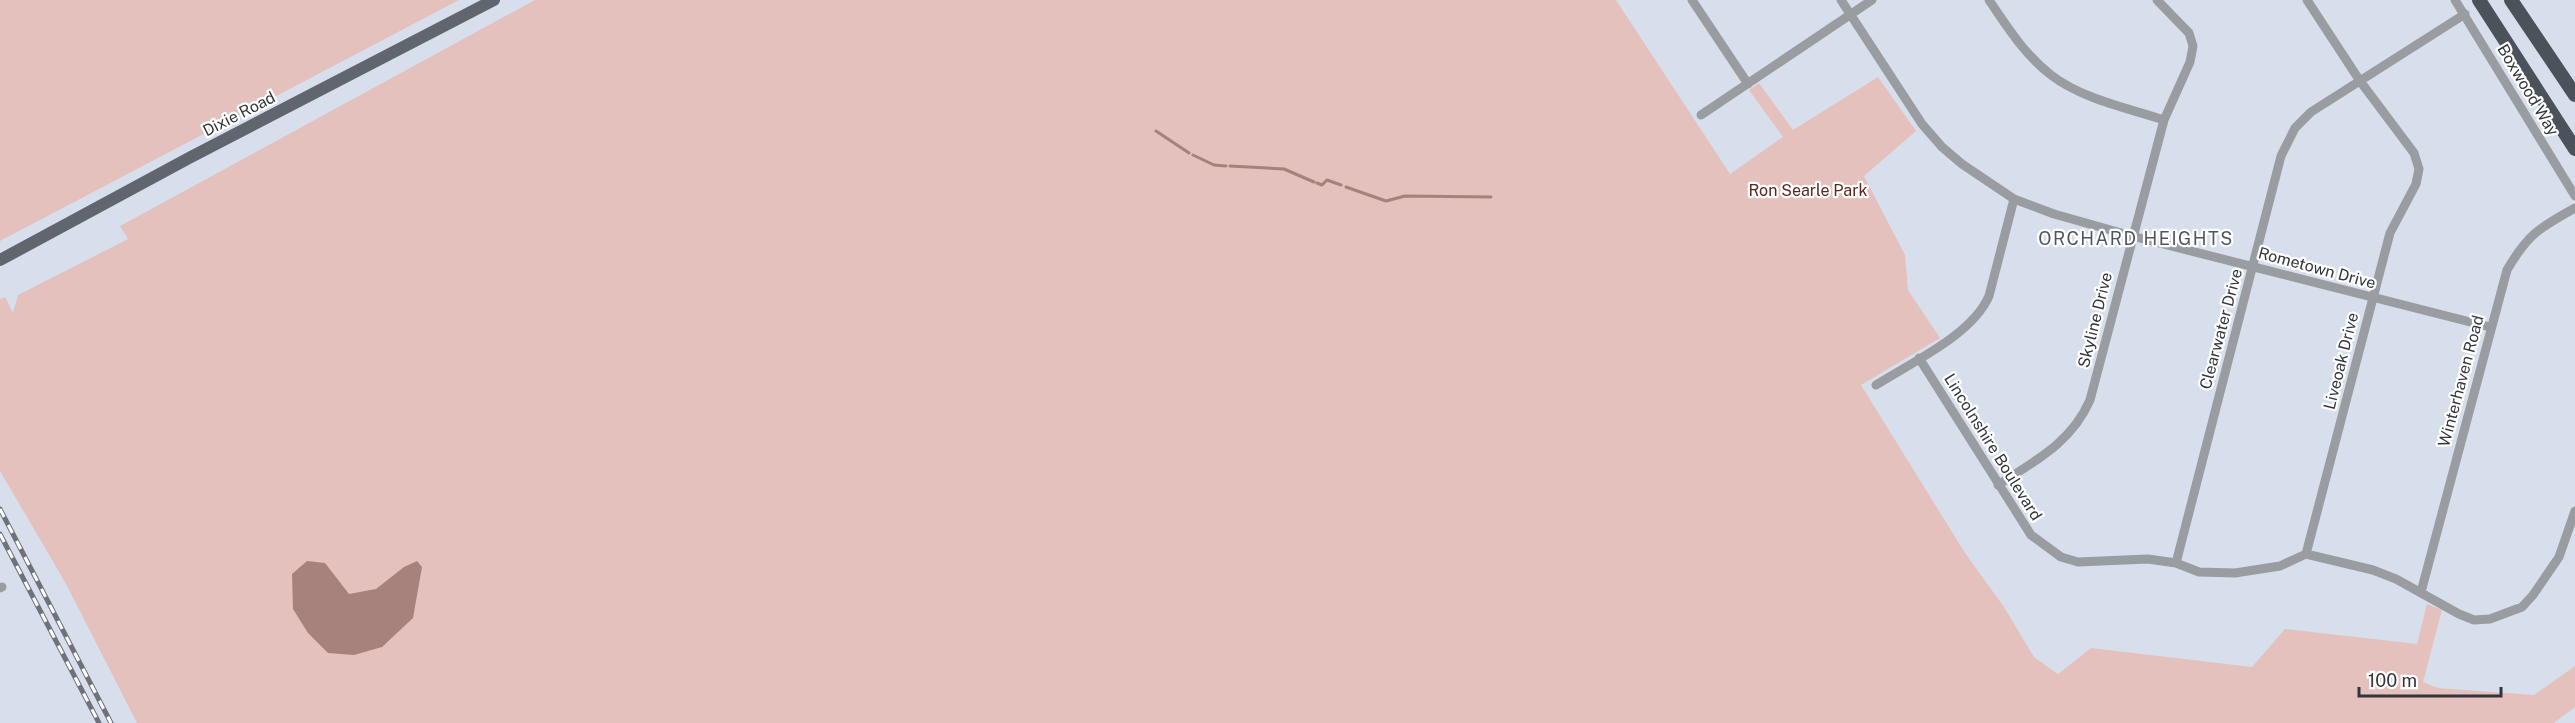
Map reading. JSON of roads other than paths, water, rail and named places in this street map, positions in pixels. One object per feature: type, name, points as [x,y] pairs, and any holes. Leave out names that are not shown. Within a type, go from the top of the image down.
[{"type":"highway","points":[[2479,0],[2575,149]]},
{"type":"highway","points":[[2511,0],[2575,95]]},
{"type":"main road","name":"Dixie Road","points":[[0,260],[189,158],[494,0]]},
{"type":"street","points":[[1692,0],[1748,84]]},
{"type":"street","name":"Rometown Drive","points":[[1841,0],[1922,124],[1935,140],[1962,164],[2014,199],[2054,214],[2132,236],[2372,299],[2490,327]]},
{"type":"street","points":[[1701,115],[1872,0]]},
{"type":"street","points":[[1989,0],[2019,44],[2052,76],[2088,94],[2164,120]]},
{"type":"street","name":"Skyline Drive","points":[[1998,485],[2062,441],[2085,413],[2094,388],[2164,120],[2190,62],[2193,46],[2189,33],[2157,0]]},
{"type":"street","name":"Liveoak Drive","points":[[2306,554],[2392,227],[2416,184],[2419,169],[2414,153],[2360,81],[2307,0]]},
{"type":"street","name":"Boxwood Way","points":[[2455,0],[2575,196]]},
{"type":"street","name":"Clearwater Drive","points":[[2176,563],[2281,156],[2289,136],[2311,112],[2464,14]]},
{"type":"street","points":[[1876,385],[1963,330],[1984,309],[2014,199]]},
{"type":"street","name":"Winterhaven Road","points":[[2421,592],[2506,270],[2521,245],[2541,226],[2575,208]]},
{"type":"street","name":"Lincolnshire Boulevard","points":[[1918,358],[2031,535],[2061,557],[2078,562],[2130,558],[2176,563],[2199,572],[2235,573],[2280,566],[2306,554]]},
{"type":"street","points":[[2306,554],[2373,570],[2474,620],[2490,619],[2522,608],[2559,557],[2575,511]]},
{"type":"waterway","points":[[1156,131],[1189,153]]},
{"type":"waterway","points":[[1193,155],[1214,165],[1226,166]]},
{"type":"waterway","points":[[1230,166],[1284,169],[1314,182]]},
{"type":"waterway","points":[[1317,183],[1322,185],[1327,180],[1341,185]]},
{"type":"waterway","points":[[1346,187],[1386,201],[1405,196],[1491,197]]},
{"type":"railway","points":[[0,509],[111,723]]},
{"type":"railway","points":[[0,534],[99,723]]},
{"type":"district","name":"ORCHARD HEIGHTS","points":[[2136,238]]},
{"type":"park label","name":"Ron Searle Park","points":[[1808,190]]}]
